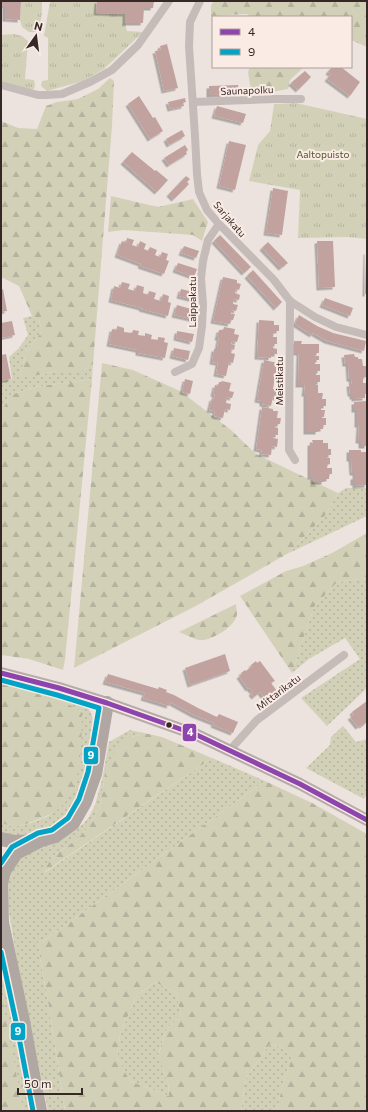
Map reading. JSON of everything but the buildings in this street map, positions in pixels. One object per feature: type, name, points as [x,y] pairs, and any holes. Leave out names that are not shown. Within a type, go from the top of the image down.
[{"type":"highway","points":[[40,1111],[2,921],[1,884],[4,871],[16,853],[41,840],[55,836],[73,823],[85,802],[95,774],[107,703]]},
{"type":"highway","points":[[1,839],[15,842],[41,840]]},
{"type":"main road","points":[[1,673],[59,688],[107,703],[197,735],[300,784],[367,820]]},
{"type":"street","points":[[1,85],[38,96],[45,96],[62,94],[90,82],[112,70],[138,45],[169,1]]},
{"type":"street","name":"Sarjakatu","points":[[200,1],[190,22],[189,46],[197,174],[199,192],[207,210],[274,280],[290,301],[315,317],[336,327],[367,336]]},
{"type":"street","name":"Saunapolku","points":[[193,102],[301,99]]},
{"type":"street","name":"Laippakatu","points":[[176,372],[192,364],[199,348],[203,304],[201,278],[202,265],[208,240],[219,224]]},
{"type":"street","name":"Meistikatu","points":[[290,301],[289,450],[296,460]]},
{"type":"street","name":"Mittarikatu","points":[[229,751],[257,720],[344,655]]},
{"type":"green space","points":[[21,1],[42,1],[41,21],[36,32],[29,32],[22,27],[20,20]]},
{"type":"green space","points":[[50,1],[97,1],[96,12],[125,14],[127,31],[143,32],[104,69],[83,81],[47,91],[41,86],[42,81],[48,80],[48,38],[44,36]]},
{"type":"green space","points":[[214,1],[367,1],[367,47],[352,40],[352,16],[249,16],[247,14],[211,16],[211,5]]},
{"type":"green space","points":[[14,34],[22,36],[28,41],[25,79],[34,80],[34,89],[29,90],[1,81],[1,35]]},
{"type":"green space","points":[[250,68],[303,68],[290,80],[288,89],[261,94],[251,91],[248,72]]},
{"type":"green space","points":[[110,78],[114,81],[112,126],[93,364],[81,371],[57,371],[34,376],[20,376],[27,349],[42,332],[39,319],[32,316],[19,286],[1,277],[1,121],[18,128],[37,129],[46,106],[57,102],[78,99],[98,89]]},
{"type":"green space","name":"Aaltopuisto","points":[[296,103],[367,119],[367,239],[347,237],[298,238],[300,190],[249,181],[258,145],[270,131],[274,104]]},
{"type":"green space","points":[[111,196],[158,207],[193,199],[208,222],[202,241],[193,235],[124,230],[108,232]]},
{"type":"green space","points":[[32,316],[39,319],[42,332],[27,349],[20,376],[34,376],[57,371],[81,371],[93,364],[92,379],[35,387],[10,395],[1,413],[1,381],[12,379],[9,357],[18,349],[28,335],[23,318]]},
{"type":"green space","points":[[102,363],[133,370],[180,391],[231,430],[256,454],[338,493],[324,517],[287,554],[194,607],[74,668]]},
{"type":"green space","points":[[92,379],[63,670],[29,659],[1,655],[1,413],[10,395],[35,387]]},
{"type":"green space","points":[[346,488],[367,488],[367,516],[287,554],[324,517],[338,493]]},
{"type":"green space","points":[[367,533],[367,578],[337,582],[314,607],[292,673],[240,596],[286,571],[303,566],[332,553]]},
{"type":"green space","points":[[367,578],[367,688],[327,726],[301,698],[360,659],[345,638],[309,659],[292,673],[314,607],[337,582]]},
{"type":"green space","points":[[236,604],[236,619],[223,632],[211,638],[200,640],[179,632]]},
{"type":"green space","points":[[1,681],[46,691],[82,712],[80,762],[74,786],[69,797],[62,806],[51,814],[18,826],[7,825],[1,821]]},
{"type":"green space","points":[[46,691],[77,700],[86,706],[92,715],[93,731],[83,790],[79,802],[72,812],[63,820],[50,827],[22,835],[1,834],[1,821],[11,826],[23,825],[46,817],[62,806],[82,712]]},
{"type":"green space","points":[[343,726],[356,742],[367,739],[367,794],[364,799],[306,768],[330,745],[331,737]]},
{"type":"green space","points":[[130,730],[144,733],[129,738],[105,771],[101,803],[89,827],[76,840],[52,857],[44,873],[212,758],[265,781],[45,940],[38,942],[65,1111],[48,1111],[17,961],[6,894],[10,869],[26,852],[60,840],[83,824],[89,817],[95,805],[102,780],[109,742]]},
{"type":"green space","points":[[144,733],[162,737],[212,758],[43,873],[52,857],[76,840],[89,827],[101,803],[105,771],[116,749],[129,738]]},
{"type":"green space","points":[[265,781],[312,803],[367,834],[367,1111],[277,1111],[282,1087],[292,1058],[281,1047],[270,1044],[246,1078],[241,1111],[65,1111],[38,942],[45,940]],"holes":[[[155,982],[176,993],[181,1015],[166,1030],[158,1057],[168,1082],[169,1096],[130,1081],[117,1057],[120,1035],[136,996]]]},
{"type":"green space","points":[[5,975],[27,1072],[34,1111],[23,1111],[1,995],[1,984]]},
{"type":"green space","points":[[155,982],[176,993],[181,1015],[166,1030],[158,1056],[168,1082],[169,1096],[130,1081],[117,1057],[120,1035],[136,996]]},
{"type":"green space","points":[[1,995],[3,1002],[23,1111],[1,1111]]},
{"type":"green space","points":[[270,1044],[281,1047],[292,1058],[282,1087],[277,1111],[241,1111],[246,1078]]},
{"type":"transit line","name":"4","points":[[1,673],[59,688],[107,703],[197,735],[300,784],[367,820]]},
{"type":"transit line","name":"9","points":[[1,680],[99,708],[88,772],[79,799],[68,818],[52,830],[38,833],[12,847],[1,863]]},
{"type":"transit line","name":"9","points":[[1,952],[33,1111]]}]
